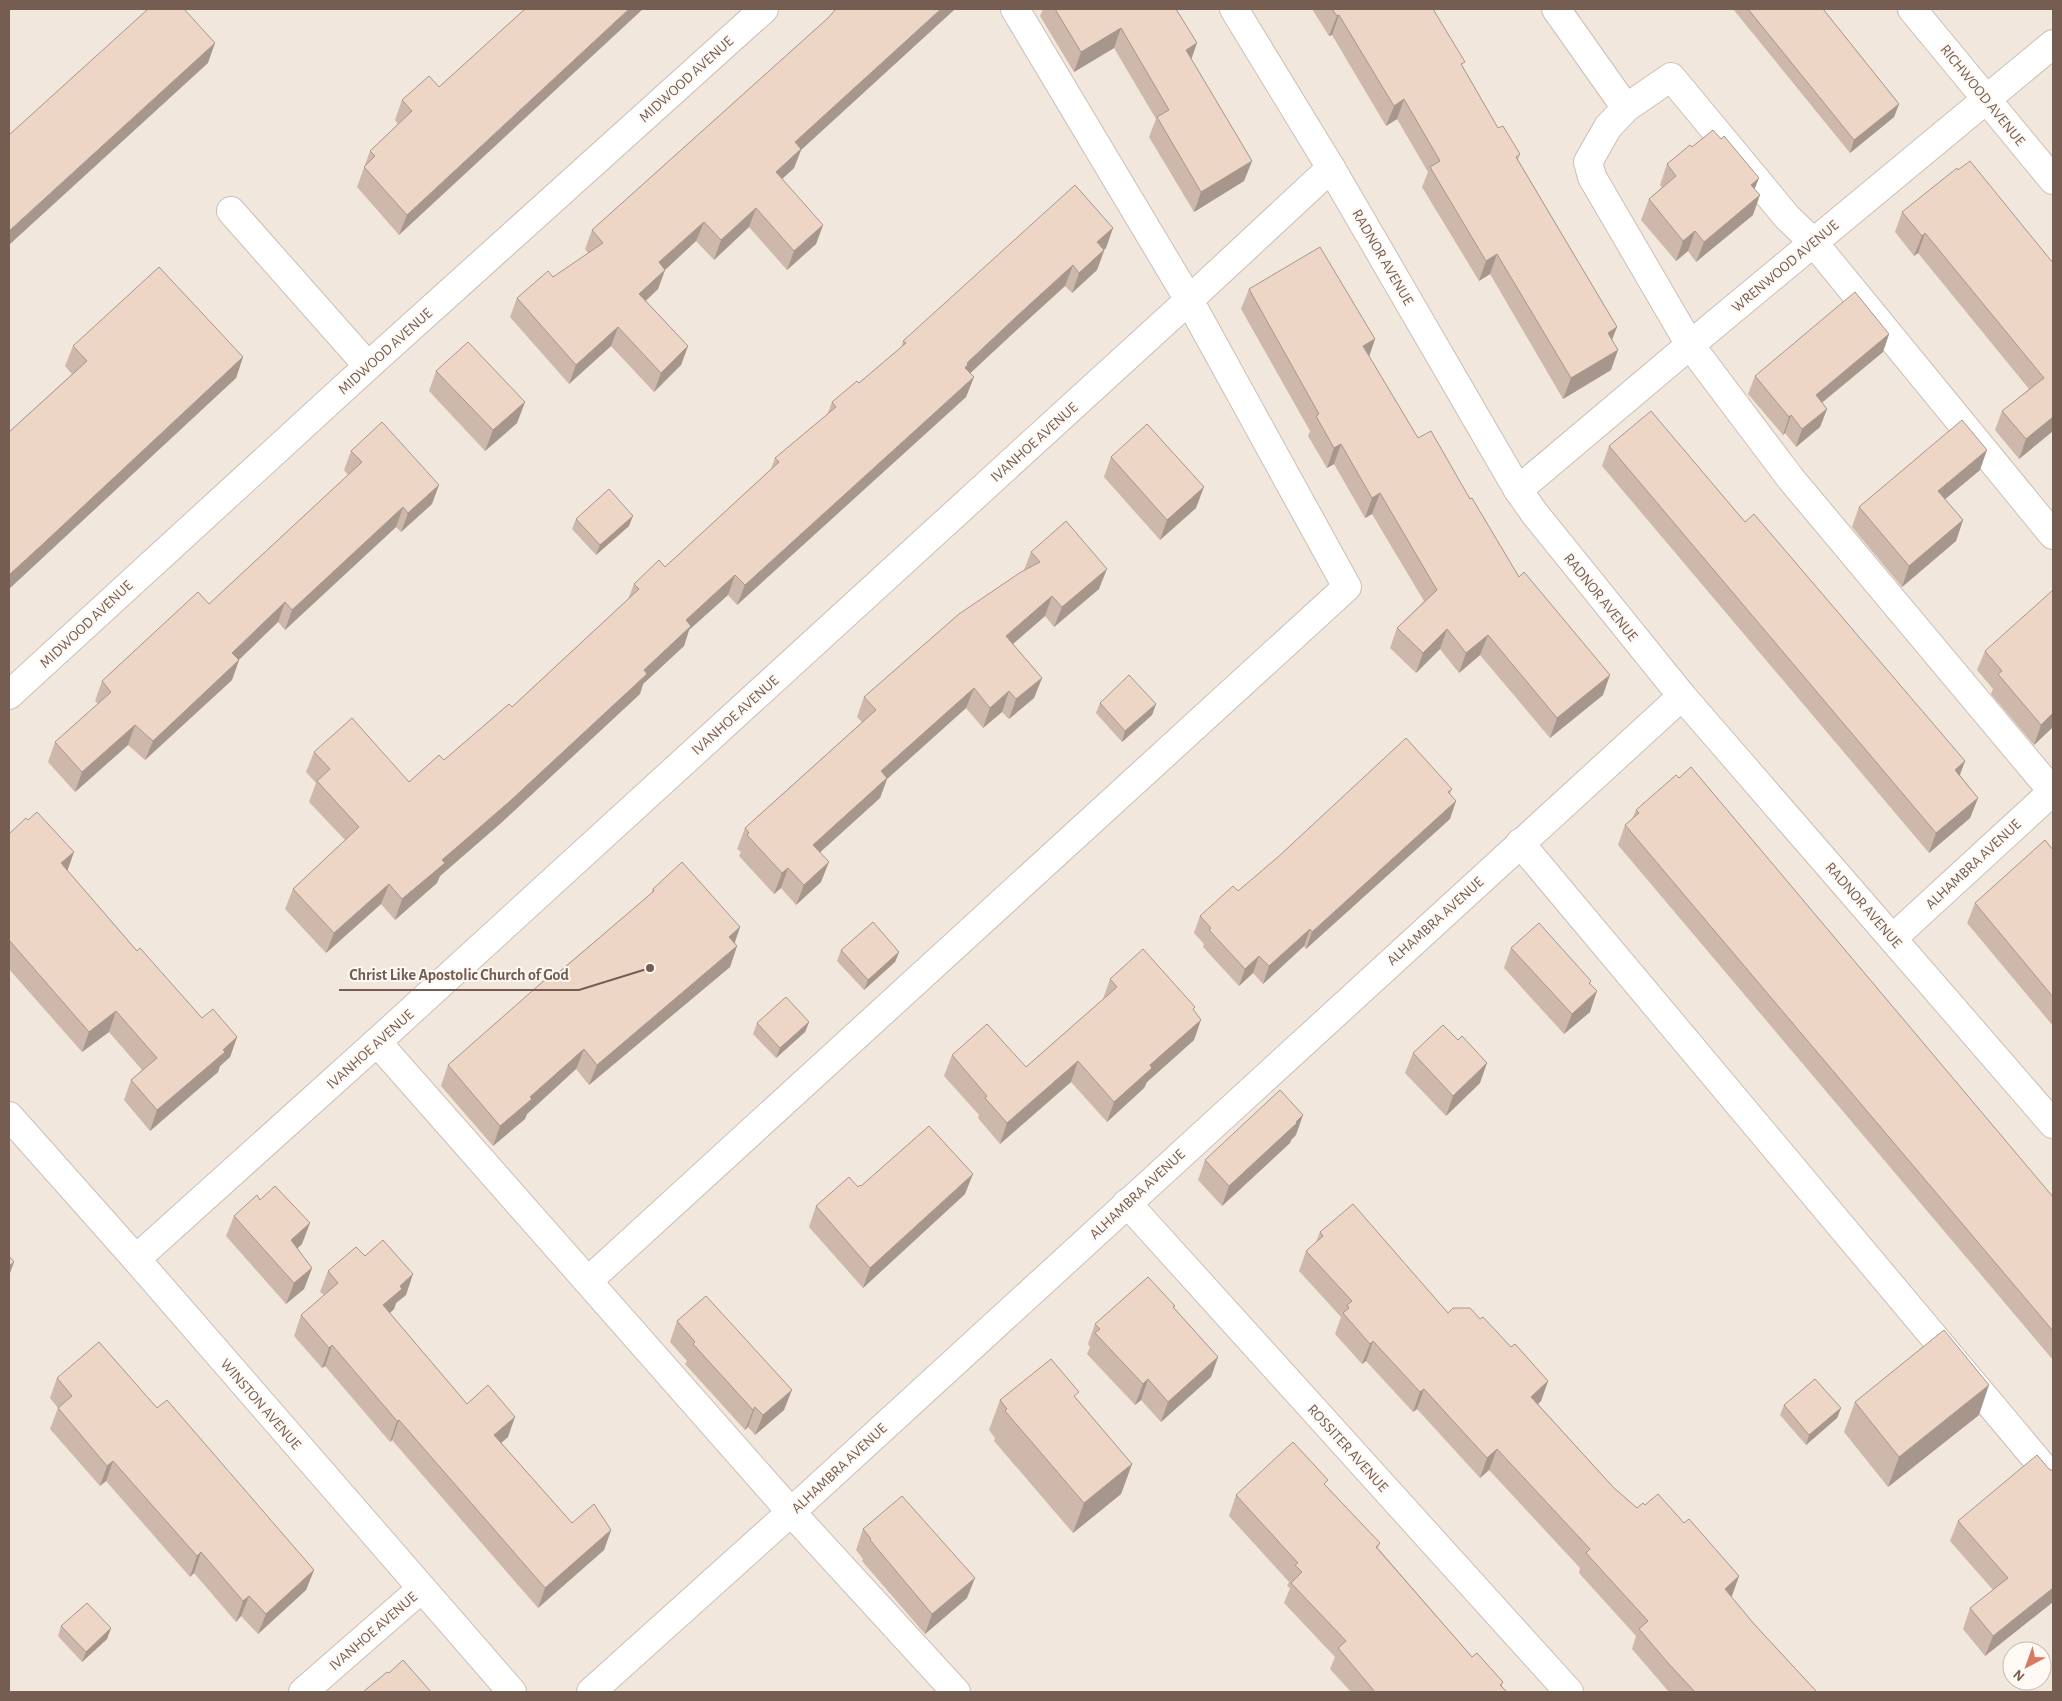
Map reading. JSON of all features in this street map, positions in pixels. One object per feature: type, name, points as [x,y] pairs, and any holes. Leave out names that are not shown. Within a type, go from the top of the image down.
[{"type":"street","name":"MIDWOOD AVENUE","points":[[9,695],[368,366],[764,9]]},
{"type":"street","points":[[588,1281],[1347,587],[1189,300],[1015,9]]},
{"type":"street","name":"RADNOR AVENUE","points":[[1234,9],[1331,168],[1518,490],[1573,563],[1682,696],[1894,938],[2053,1124]]},
{"type":"street","points":[[1556,9],[1626,108]]},
{"type":"street","name":"RICHWOOD AVENUE","points":[[1912,9],[2053,180]]},
{"type":"street","name":"WRENWOOD AVENUE","points":[[1518,490],[2053,44]]},
{"type":"street","points":[[2053,535],[1814,243],[1787,217],[1671,77],[1626,108],[1608,127],[1588,162],[1592,177],[1690,345],[1791,479],[2053,791]]},
{"type":"street","name":"IVANHOE AVENUE","points":[[136,1259],[377,1042],[1331,168]]},
{"type":"street","points":[[231,211],[368,366]]},
{"type":"street","name":"ALHAMBRA AVENUE","points":[[591,1692],[791,1512],[1682,696]]},
{"type":"street","name":"ALHAMBRA AVENUE","points":[[1894,938],[2053,791]]},
{"type":"street","points":[[1520,843],[2053,1479]]},
{"type":"street","points":[[377,1042],[791,1512],[956,1692]]},
{"type":"street","name":"WINSTON AVENUE","points":[[9,1116],[136,1259],[421,1590],[512,1692]]},
{"type":"street","name":"ROSSITER AVENUE","points":[[1127,1203],[1569,1692]]},
{"type":"street","name":"IVANHOE AVENUE","points":[[303,1692],[421,1590]]},
{"type":"shaded area","points":[[9,9],[2053,9],[2053,1692],[9,1692]]},
{"type":"building","points":[[148,9],[184,9],[215,43],[9,231],[9,135]]},
{"type":"building","points":[[525,9],[629,9],[407,215],[364,167],[375,156],[370,151],[412,111],[402,100],[429,76],[439,87]]},
{"type":"building","points":[[836,9],[941,9],[795,142],[801,149],[776,172],[823,225],[794,251],[756,208],[721,240],[704,222],[659,262],[665,270],[639,294],[688,346],[661,373],[618,327],[576,365],[517,298],[548,271],[553,277],[603,243],[592,230]]},
{"type":"building","points":[[1055,9],[1176,9],[1197,43],[1186,50],[1252,161],[1201,192],[1157,117],[1169,110],[1121,28],[1081,52]]},
{"type":"building","points":[[1332,9],[1433,9],[1465,62],[1461,64],[1498,128],[1503,126],[1520,154],[1516,157],[1617,327],[1608,333],[1618,350],[1571,378],[1497,254],[1486,261],[1430,167],[1440,161],[1404,99],[1394,106],[1339,15],[1337,16]]},
{"type":"building","points":[[1748,9],[1823,9],[1899,104],[1854,140]]},
{"type":"building","points":[[1713,130],[1721,139],[1724,136],[1759,178],[1751,185],[1760,195],[1704,242],[1695,231],[1683,241],[1649,199],[1676,176],[1667,164],[1690,145],[1692,147]]},
{"type":"building","points":[[1970,161],[2053,263],[2053,417],[2026,439],[2002,411],[2044,378],[1925,233],[1922,236],[1902,212],[1957,168],[1958,170]]},
{"type":"building","points":[[1075,185],[1113,228],[1097,242],[1104,250],[1079,273],[1073,265],[1017,316],[967,363],[965,368],[974,377],[745,585],[735,575],[686,620],[691,626],[644,670],[647,674],[509,802],[442,860],[445,863],[402,899],[389,884],[334,933],[293,889],[359,827],[317,781],[330,769],[314,752],[352,718],[409,782],[439,755],[444,760],[509,704],[512,707],[639,589],[634,584],[659,560],[665,567],[779,462],[775,458],[836,407],[832,402],[857,381],[859,383],[906,343],[903,341]]},
{"type":"building","points":[[1320,247],[1375,339],[1363,346],[1418,438],[1431,431],[1470,499],[1472,498],[1519,577],[1524,572],[1610,675],[1557,718],[1488,635],[1466,653],[1447,629],[1423,653],[1397,628],[1437,590],[1380,493],[1372,498],[1341,444],[1334,448],[1316,416],[1319,414],[1249,289]]},
{"type":"building","points":[[159,267],[243,357],[9,575],[9,432],[87,361],[73,346]]},
{"type":"building","points":[[1855,292],[1889,334],[1816,395],[1827,409],[1802,429],[1791,415],[1789,417],[1755,376]]},
{"type":"building","points":[[468,342],[525,402],[493,430],[436,371]]},
{"type":"building","points":[[1651,411],[1745,522],[1754,514],[1965,761],[1955,770],[1978,798],[1936,833],[1609,446]]},
{"type":"building","points":[[1962,420],[1987,450],[1938,491],[1963,520],[1909,566],[1859,507]]},
{"type":"building","points":[[382,422],[439,485],[408,513],[403,507],[292,610],[285,602],[232,653],[239,660],[153,741],[135,725],[82,772],[55,742],[111,692],[102,681],[198,592],[209,604],[362,462],[351,451]]},
{"type":"building","points":[[1147,424],[1204,487],[1167,520],[1111,457]]},
{"type":"building","points":[[609,489],[633,516],[600,545],[576,519]]},
{"type":"building","points":[[1066,521],[1107,569],[1062,607],[1052,596],[1006,636],[1042,678],[1016,699],[1009,691],[990,708],[974,688],[881,771],[887,778],[813,845],[829,862],[804,885],[788,868],[782,873],[747,835],[749,833],[745,828],[876,710],[864,697],[959,614],[1021,572],[1040,562],[1031,552]]},
{"type":"building","points":[[2053,590],[2053,713],[2041,725],[1998,674],[2002,671],[1985,651]]},
{"type":"building","points":[[1129,675],[1156,704],[1125,731],[1100,703]]},
{"type":"building","points":[[1406,738],[1452,789],[1448,792],[1456,801],[1312,932],[1310,929],[1269,966],[1259,956],[1245,969],[1209,930],[1211,928],[1200,916],[1233,886],[1238,891],[1278,857]]},
{"type":"building","points":[[1691,767],[2053,1197],[2053,1331],[1625,825],[1639,813],[1636,810],[1676,775],[1679,778]]},
{"type":"building","points":[[37,812],[74,852],[61,863],[137,951],[140,948],[202,1018],[213,1009],[237,1037],[223,1050],[225,1052],[157,1110],[131,1080],[157,1058],[116,1011],[89,1032],[9,940],[9,834],[26,818],[28,820]]},
{"type":"building","points":[[2045,840],[2053,850],[2053,997],[1975,903]]},
{"type":"building","points":[[682,862],[740,927],[729,937],[737,946],[597,1065],[584,1049],[530,1097],[532,1099],[500,1126],[448,1065],[547,978],[550,980],[654,891],[653,889]]},
{"type":"building","points":[[873,922],[899,952],[868,980],[841,950]]},
{"type":"building","points":[[1539,923],[1591,981],[1589,983],[1597,991],[1572,1014],[1511,948]]},
{"type":"building","points":[[1143,949],[1195,1007],[1193,1009],[1201,1020],[1150,1065],[1152,1068],[1114,1102],[1078,1061],[1007,1123],[952,1055],[987,1024],[1026,1067],[1117,987],[1110,979]]},
{"type":"building","points":[[786,997],[809,1022],[780,1048],[757,1023]]},
{"type":"building","points":[[1443,1025],[1458,1040],[1462,1036],[1487,1063],[1453,1096],[1413,1053]]},
{"type":"building","points":[[1280,1090],[1303,1115],[1297,1123],[1229,1186],[1205,1160]]},
{"type":"building","points":[[929,1126],[973,1174],[870,1268],[816,1206],[849,1177],[858,1187],[861,1186]]},
{"type":"building","points":[[275,1186],[310,1223],[291,1240],[312,1268],[294,1283],[234,1216],[257,1195],[260,1200]]},
{"type":"building","points":[[1353,1204],[1448,1313],[1453,1308],[1470,1308],[1480,1319],[1483,1317],[1511,1347],[1515,1344],[1548,1381],[1531,1397],[1614,1488],[1637,1508],[1643,1503],[1645,1505],[1658,1494],[1684,1523],[1689,1519],[1739,1576],[1725,1589],[1754,1624],[1817,1692],[1695,1692],[1639,1629],[1648,1621],[1586,1553],[1590,1549],[1497,1449],[1487,1458],[1424,1389],[1420,1392],[1373,1341],[1370,1344],[1343,1313],[1349,1308],[1347,1305],[1352,1301],[1306,1251],[1323,1236],[1320,1232]]},
{"type":"building","points":[[383,1240],[413,1274],[400,1286],[402,1289],[383,1305],[467,1404],[488,1385],[515,1417],[494,1435],[572,1523],[594,1504],[611,1530],[545,1588],[332,1345],[329,1348],[301,1315],[338,1283],[328,1271],[356,1247],[365,1256]]},
{"type":"building","points":[[9,1256],[14,1262],[9,1266]]},
{"type":"building","points":[[1148,1277],[1218,1357],[1168,1402],[1148,1379],[1143,1384],[1095,1333],[1100,1329],[1095,1324]]},
{"type":"building","points":[[706,1296],[792,1390],[763,1415],[755,1407],[753,1410],[693,1344],[695,1342],[677,1321]]},
{"type":"building","points":[[1944,1330],[1989,1385],[1899,1457],[1855,1402]]},
{"type":"building","points":[[99,1342],[157,1408],[167,1400],[314,1570],[266,1614],[249,1596],[243,1601],[201,1552],[197,1556],[113,1461],[107,1466],[58,1408],[72,1396],[57,1378]]},
{"type":"building","points":[[1051,1359],[1079,1392],[1074,1396],[1132,1464],[1084,1503],[1005,1411],[1007,1409],[1000,1400]]},
{"type":"building","points":[[1815,1379],[1841,1408],[1809,1435],[1784,1405]]},
{"type":"building","points":[[1293,1442],[1328,1480],[1324,1484],[1380,1543],[1376,1547],[1472,1657],[1477,1653],[1503,1682],[1500,1685],[1507,1692],[1375,1692],[1338,1648],[1346,1641],[1291,1583],[1302,1572],[1295,1565],[1298,1563],[1236,1495]]},
{"type":"building","points":[[2037,1455],[2053,1471],[2053,1588],[1993,1636],[1970,1608],[2008,1578],[1958,1521]]},
{"type":"building","points":[[902,1496],[975,1578],[932,1614],[863,1529]]},
{"type":"building","points":[[87,1603],[111,1628],[86,1652],[61,1626]]},
{"type":"building","points":[[403,1660],[431,1692],[363,1692],[387,1672],[389,1673]]},
{"type":"place","name":"Christ Like Apostolic Church of God","points":[[650,968]]}]
